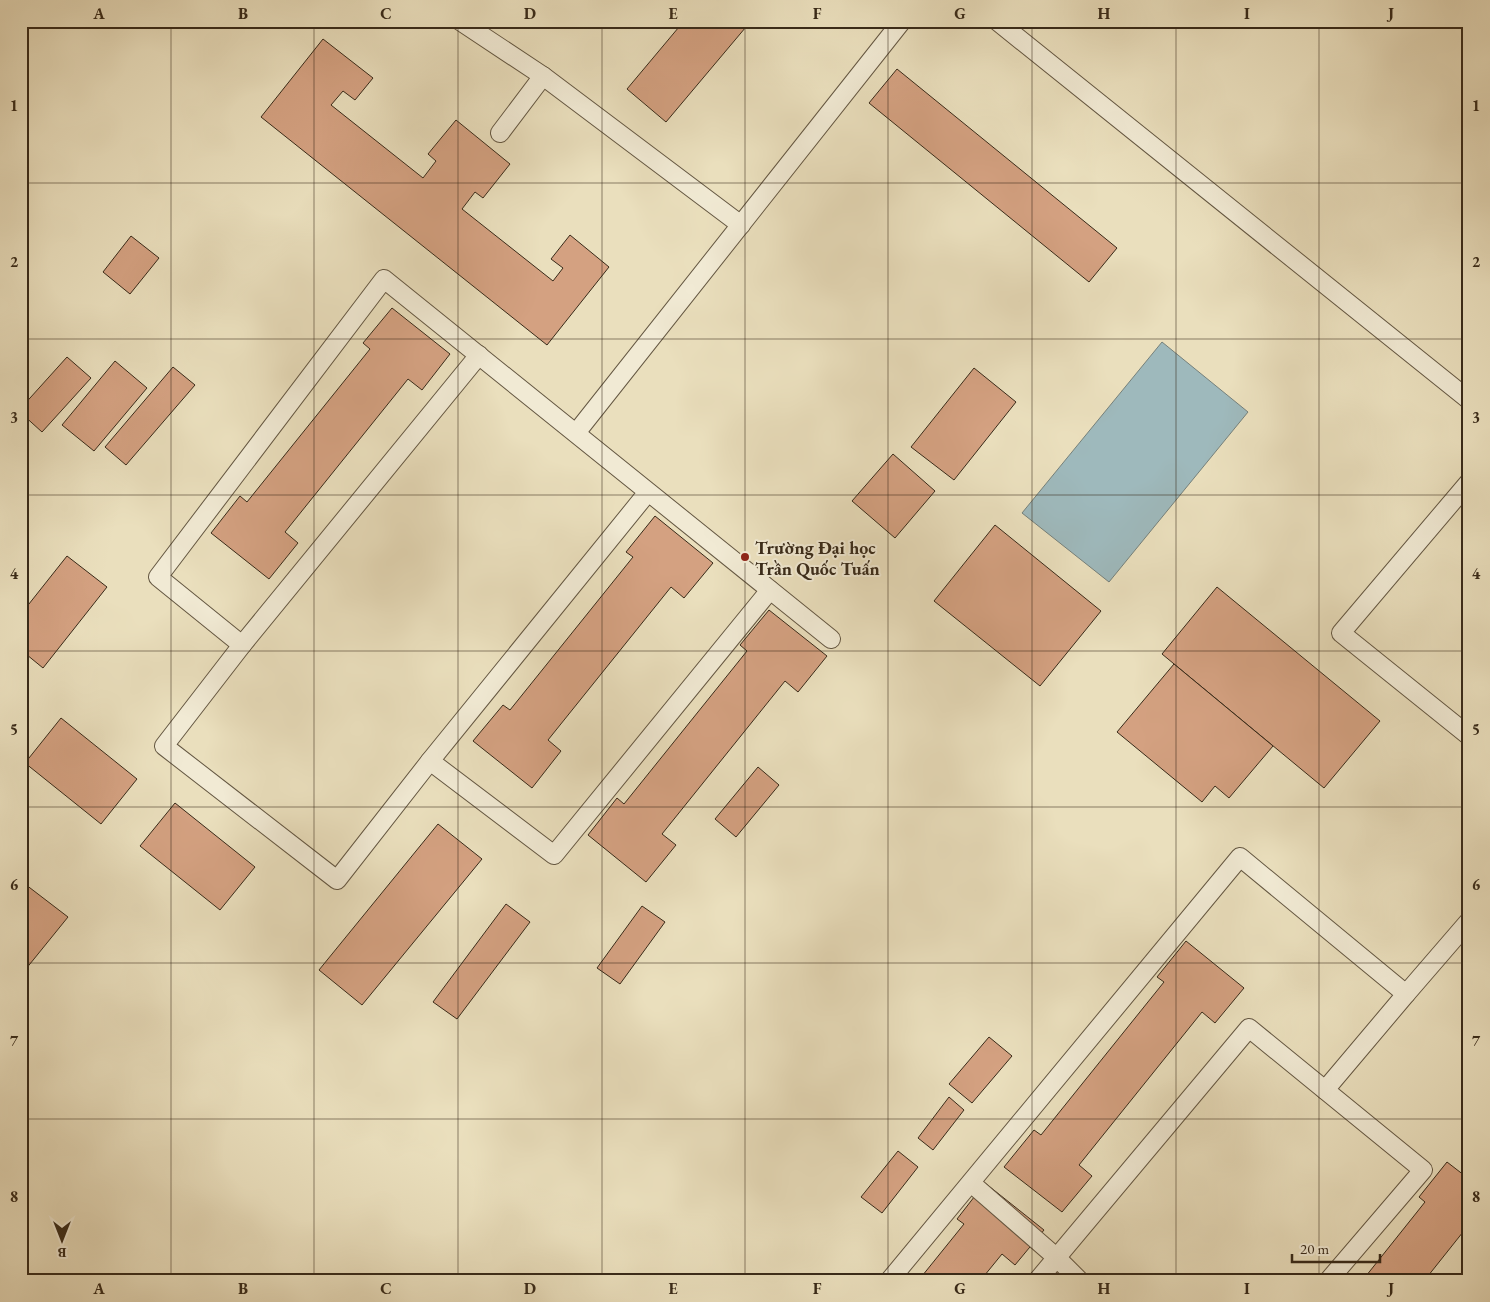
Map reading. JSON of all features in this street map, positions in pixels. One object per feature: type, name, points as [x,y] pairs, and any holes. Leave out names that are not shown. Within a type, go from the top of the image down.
[{"type":"lane","points":[[460,21],[543,76],[741,224]]},
{"type":"lane","points":[[576,433],[902,21]]},
{"type":"lane","points":[[998,21],[1469,400]]},
{"type":"lane","points":[[500,133],[543,76]]},
{"type":"lane","points":[[242,645],[158,577],[384,279],[831,639]]},
{"type":"lane","points":[[479,355],[242,645],[164,746],[337,880],[430,761],[648,492]]},
{"type":"lane","points":[[1469,482],[1341,633],[1469,736]]},
{"type":"lane","points":[[430,761],[554,855],[770,590]]},
{"type":"lane","points":[[889,1281],[1240,857],[1406,994]]},
{"type":"lane","points":[[1325,1090],[1469,921]]},
{"type":"lane","points":[[1037,1281],[1249,1028],[1423,1170],[1328,1281]]},
{"type":"lane","points":[[971,1183],[1056,1257],[1080,1281]]},
{"type":"water","points":[[1162,342],[1248,412],[1109,582],[1022,513]]},
{"type":"building","points":[[684,21],[751,21],[666,122],[627,89]]},
{"type":"building","points":[[323,39],[373,78],[355,100],[343,91],[331,105],[423,178],[436,161],[428,154],[456,120],[510,164],[483,198],[475,192],[462,209],[553,281],[563,268],[551,259],[570,235],[609,267],[547,345],[261,117]]},
{"type":"building","points":[[897,69],[1117,248],[1089,282],[869,103]]},
{"type":"building","points":[[131,236],[159,258],[130,294],[103,272]]},
{"type":"building","points":[[392,308],[450,354],[422,390],[408,379],[285,532],[298,543],[269,579],[211,533],[240,496],[247,502],[370,349],[363,343]]},
{"type":"building","points":[[67,357],[91,378],[42,432],[21,413],[21,408]]},
{"type":"building","points":[[115,361],[147,388],[94,451],[62,425]]},
{"type":"building","points":[[173,367],[195,385],[126,465],[105,447]]},
{"type":"building","points":[[974,368],[1016,402],[954,480],[911,447]]},
{"type":"building","points":[[893,454],[935,491],[895,538],[852,501]]},
{"type":"building","points":[[655,516],[713,563],[684,598],[671,587],[548,740],[561,751],[532,788],[473,741],[503,705],[510,710],[633,557],[626,552]]},
{"type":"building","points":[[995,525],[1101,611],[1040,686],[934,601]]},
{"type":"building","points":[[67,556],[107,587],[43,668],[21,650],[21,614]]},
{"type":"building","points":[[1217,587],[1380,721],[1324,788],[1162,654]]},
{"type":"building","points":[[769,610],[827,656],[798,692],[785,681],[662,834],[676,845],[646,882],[588,835],[617,798],[624,804],[747,651],[740,645]]},
{"type":"building","points":[[1174,664],[1273,746],[1229,798],[1215,786],[1202,802],[1117,732]]},
{"type":"building","points":[[61,718],[137,779],[101,824],[25,763]]},
{"type":"building","points":[[758,767],[779,785],[736,837],[715,819]]},
{"type":"building","points":[[175,803],[255,867],[220,910],[140,846]]},
{"type":"building","points":[[438,824],[482,859],[362,1005],[319,970]]},
{"type":"building","points":[[21,881],[68,917],[21,975]]},
{"type":"building","points":[[506,904],[530,922],[457,1019],[433,1002]]},
{"type":"building","points":[[642,906],[665,922],[620,984],[597,968]]},
{"type":"building","points":[[1186,941],[1244,988],[1215,1023],[1202,1012],[1079,1165],[1092,1176],[1062,1212],[1004,1167],[1034,1130],[1041,1135],[1164,982],[1157,977]]},
{"type":"building","points":[[989,1037],[1012,1056],[972,1103],[949,1084]]},
{"type":"building","points":[[949,1097],[964,1110],[933,1150],[918,1138]]},
{"type":"building","points":[[898,1151],[918,1167],[882,1213],[861,1197]]},
{"type":"building","points":[[1447,1162],[1469,1179],[1469,1237],[1463,1232],[1424,1281],[1362,1281],[1425,1202],[1419,1197]]},
{"type":"building","points":[[985,1183],[1044,1230],[1015,1265],[1002,1254],[980,1281],[918,1281],[964,1224],[957,1219]]},
{"type":"place","name":"Trường Đại học Trần Quốc Tuấn","points":[[745,557]]}]
